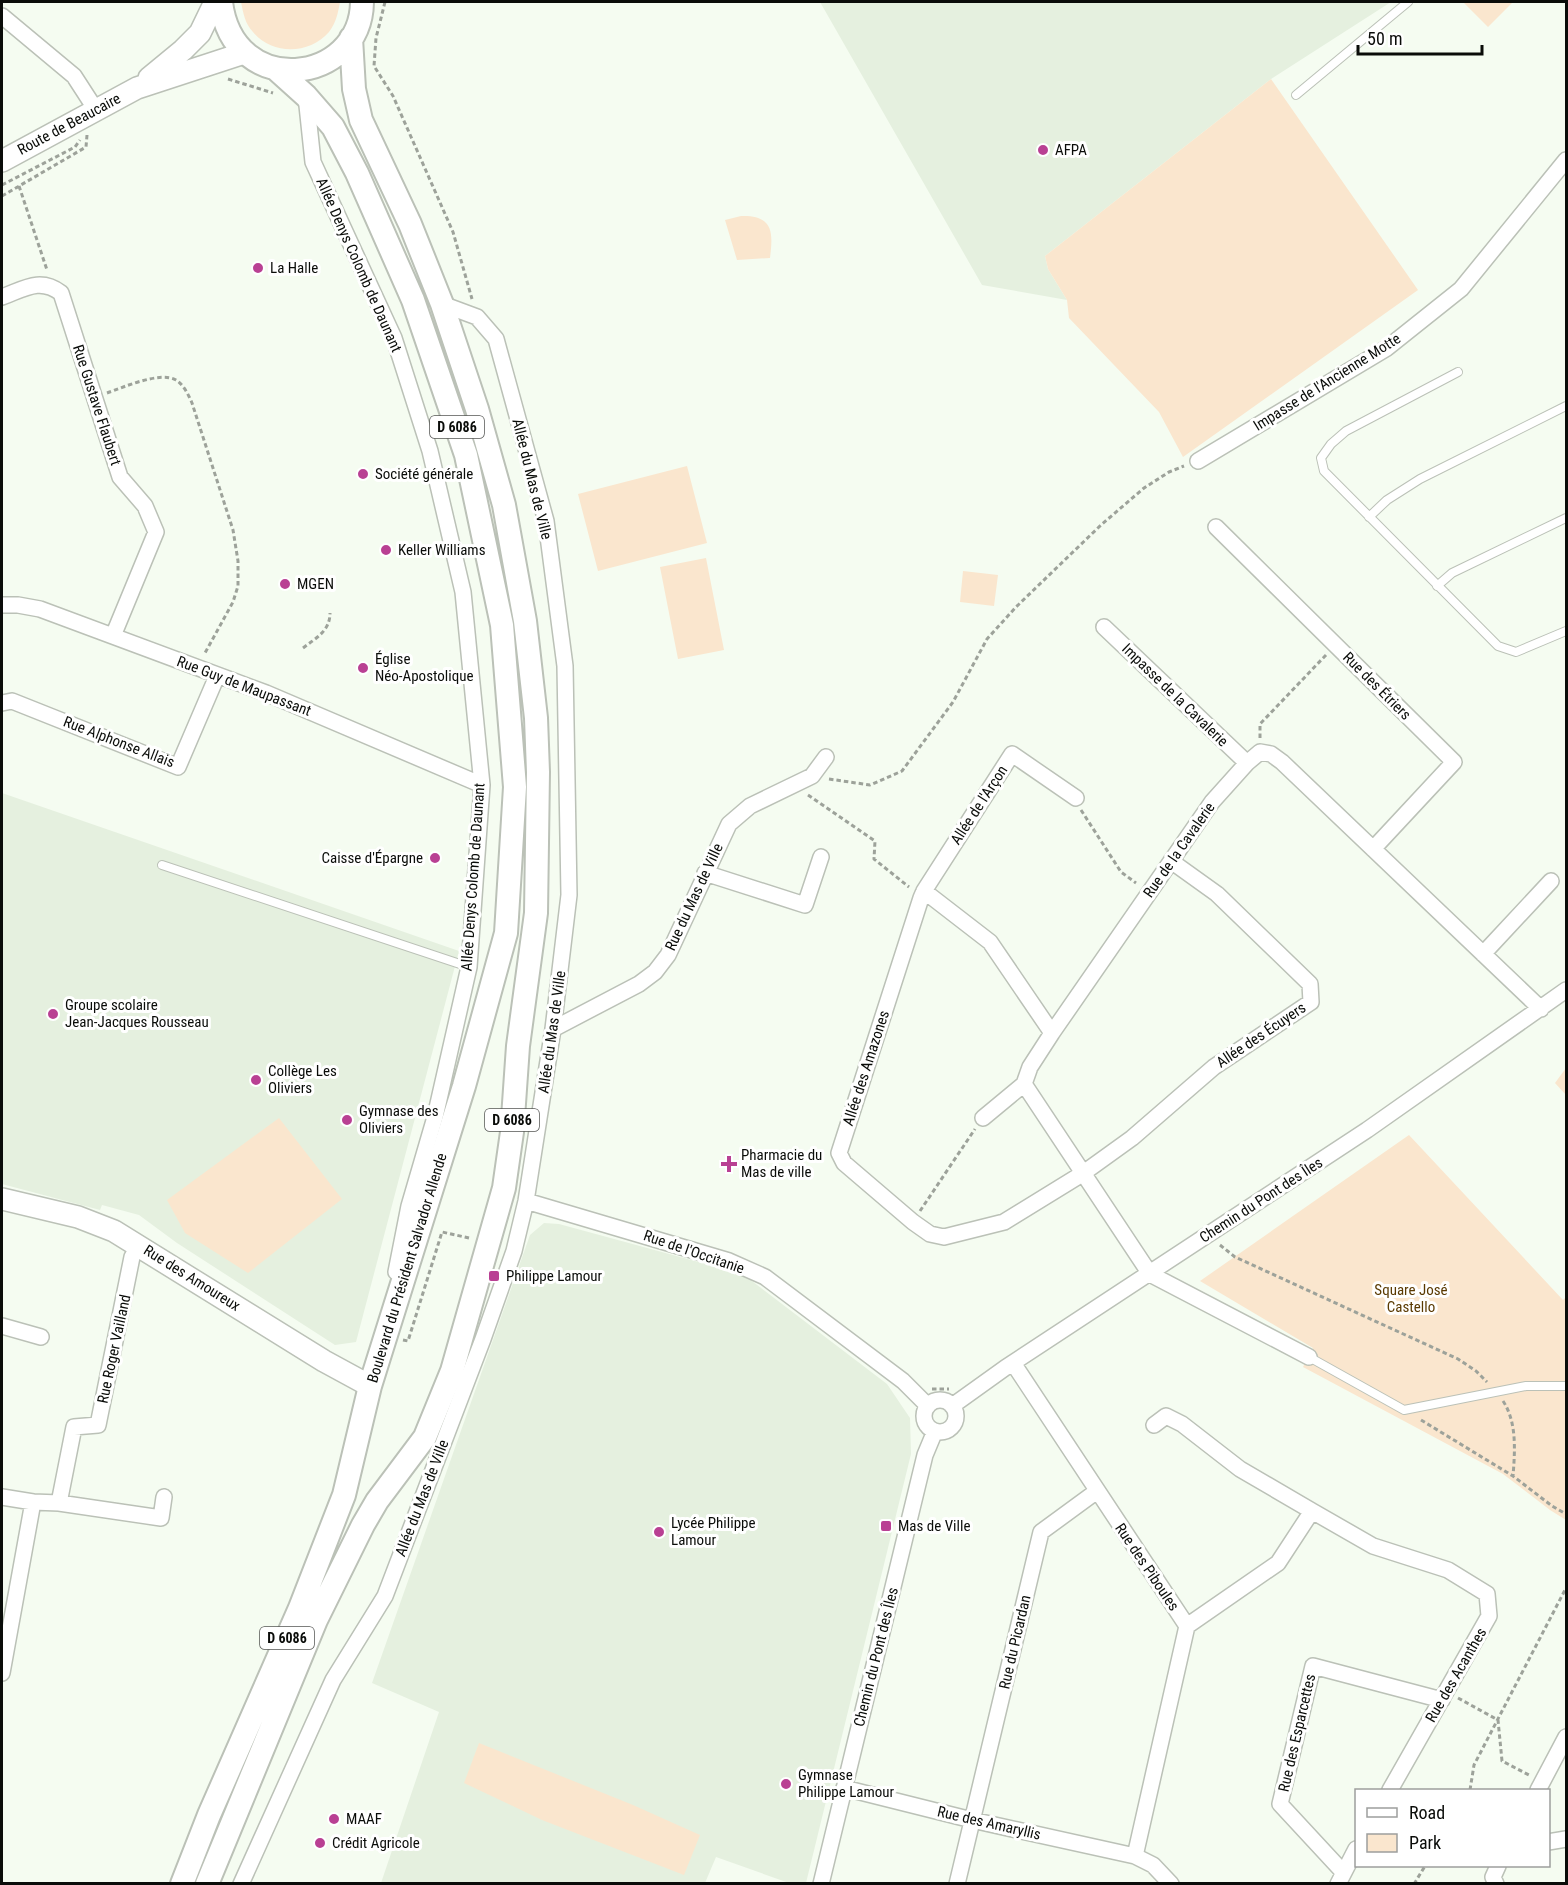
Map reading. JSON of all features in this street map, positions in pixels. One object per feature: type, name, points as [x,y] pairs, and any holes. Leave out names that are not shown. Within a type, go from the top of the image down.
[{"type":"main road","points":[[221,2],[223,19],[231,37],[244,52],[258,62],[276,69],[293,70],[318,64],[337,53],[351,38],[358,23],[362,2]]},
{"type":"main road","name":"D 6086","points":[[207,1884],[311,1631],[363,1525],[377,1501],[411,1457],[433,1421],[452,1371],[504,1188],[518,1046],[536,913],[538,772],[536,718],[525,621],[504,505],[477,409],[442,304],[410,224],[361,120],[354,89],[351,38]]},
{"type":"main road","name":"Boulevard du Président Salvador Allende","points":[[182,1884],[209,1815],[300,1608],[340,1505],[370,1386],[464,1086],[506,933],[514,787],[502,625],[466,455],[413,300],[357,173],[333,127],[306,96],[276,69]]},
{"type":"street","name":"Route de Beaucaire","points":[[137,88],[200,33],[215,2]]},
{"type":"street","points":[[2,16],[74,76],[96,110]]},
{"type":"street","name":"Route de Beaucaire","points":[[2,161],[137,88],[244,52]]},
{"type":"street","name":"Allée Denys Colomb de Daunant","points":[[306,96],[313,162],[394,338],[430,451],[463,592],[482,785],[469,967],[435,1117],[409,1206],[370,1386]]},
{"type":"street","name":"Impasse de l'Ancienne Motte","points":[[1198,461],[1387,348],[1461,289],[1566,160]]},
{"type":"street","points":[[2,297],[41,283],[52,286]]},
{"type":"street","name":"Rue Gustave Flaubert","points":[[52,286],[61,293],[120,477],[145,506],[156,532],[113,636]]},
{"type":"street","name":"Allée du Mas de Ville","points":[[241,1884],[333,1680],[385,1596],[483,1339],[514,1251],[526,1201],[553,1029],[569,895],[565,666],[546,520],[496,339],[477,317],[442,304]]},
{"type":"street","name":"Rue des Étriers","points":[[1216,527],[1454,762],[1374,849]]},
{"type":"street","name":"Rue Guy de Maupassant","points":[[2,604],[40,609],[113,636],[297,706],[482,785]]},
{"type":"street","name":"Impasse de la Cavalerie","points":[[1104,627],[1247,763]]},
{"type":"street","name":"Rue Alphonse Allais","points":[[2,703],[12,700],[178,767],[217,676]]},
{"type":"street","points":[[1260,752],[1271,754],[1282,762],[1541,1009]]},
{"type":"street","name":"Rue de la Cavalerie","points":[[1024,1084],[1030,1067],[1052,1033],[1212,802],[1260,752]]},
{"type":"street","name":"Allée de l'Arçon","points":[[923,894],[1012,754],[1076,798]]},
{"type":"street","name":"Rue du Mas de Ville","points":[[553,1029],[639,984],[655,972],[668,955],[729,824],[750,806],[812,776],[826,757]]},
{"type":"street","points":[[705,873],[805,905],[821,857]]},
{"type":"street","name":"Allée des Écuyers","points":[[1082,1174],[1132,1138],[1214,1067],[1311,1002],[1310,984],[1217,894],[1172,861]]},
{"type":"street","points":[[1483,954],[1551,881]]},
{"type":"street","points":[[923,894],[990,942],[1052,1033]]},
{"type":"street","name":"Allée des Amazones","points":[[923,894],[839,1153],[844,1163],[913,1222],[930,1234],[944,1237],[1004,1222],[1082,1174]]},
{"type":"street","name":"Chemin du Pont des Îles","points":[[952,1406],[1367,1130],[1566,990]]},
{"type":"street","points":[[983,1118],[1024,1084],[1150,1274],[1309,1357]]},
{"type":"street","name":"Rue des Amoureux","points":[[2,1199],[78,1217],[114,1231],[324,1361],[370,1386]]},
{"type":"street","name":"Rue de l'Occitanie","points":[[526,1201],[729,1261],[765,1277],[903,1381],[928,1406]]},
{"type":"street","name":"Rue Roger Vailland","points":[[59,1503],[74,1427],[98,1425],[132,1257],[139,1245]]},
{"type":"street","points":[[2,1326],[41,1337]]},
{"type":"street","name":"Rue des Piboules","points":[[1012,1364],[1187,1626],[1135,1856]]},
{"type":"street","points":[[938,1400],[952,1406],[956,1414],[954,1423],[944,1431],[935,1431],[928,1426],[924,1418],[928,1406],[938,1400]]},
{"type":"street","points":[[1154,1425],[1166,1416],[1182,1424],[1240,1469],[1312,1511],[1278,1563],[1187,1626]]},
{"type":"street","name":"Chemin du Pont des Îles","points":[[821,1884],[925,1455],[935,1431]]},
{"type":"street","name":"Rue du Picardan","points":[[957,1884],[1041,1532],[1097,1491]]},
{"type":"street","points":[[2,1497],[161,1518],[164,1497]]},
{"type":"street","points":[[2,1673],[4,1640],[33,1502]]},
{"type":"street","name":"Rue des Acanthes","points":[[1312,1511],[1374,1546],[1448,1570],[1487,1594],[1489,1616],[1391,1789]]},
{"type":"street","name":"Rue des Esparcettes","points":[[1341,1878],[1280,1804],[1313,1666],[1444,1696]]},
{"type":"street","points":[[1540,1787],[1566,1737]]},
{"type":"street","name":"Rue des Amaryllis","points":[[844,1788],[972,1820],[1135,1856]]},
{"type":"street","points":[[1550,1842],[1566,1839]]},
{"type":"street","points":[[1341,1878],[1355,1851]]},
{"type":"street","points":[[1135,1856],[1153,1865],[1171,1884]]},
{"type":"street","points":[[1496,1884],[1493,1878],[1498,1867]]},
{"type":"lane","points":[[1296,95],[1408,2]]},
{"type":"lane","points":[[1458,372],[1346,431],[1331,444],[1321,458],[1324,471],[1498,646],[1516,652],[1566,631]]},
{"type":"lane","points":[[1369,517],[1387,500],[1420,478],[1566,406]]},
{"type":"lane","points":[[1437,586],[1452,573],[1566,518]]},
{"type":"lane","points":[[162,865],[469,967]]},
{"type":"lane","points":[[1309,1357],[1404,1410],[1526,1386],[1566,1386]]},
{"type":"path","points":[[385,2],[376,38],[374,66],[393,96],[453,232],[477,317]]},
{"type":"path","points":[[222,76],[273,93]]},
{"type":"path","points":[[2,196],[86,147],[88,129]]},
{"type":"path","points":[[19,186],[52,286]]},
{"type":"path","points":[[94,397],[142,381],[166,377],[178,381],[188,393],[233,530],[238,561],[238,586],[233,602],[197,668]]},
{"type":"path","points":[[812,776],[870,785],[902,771],[953,702],[987,639],[1016,607],[1101,525],[1144,489],[1169,472],[1198,461]]},
{"type":"path","points":[[303,648],[326,631],[330,621],[330,612]]},
{"type":"path","points":[[1260,752],[1260,724],[1335,645]]},
{"type":"path","points":[[795,784],[874,841],[874,859],[923,894]]},
{"type":"path","points":[[1076,798],[1082,812],[1121,872],[1150,892]]},
{"type":"path","points":[[913,1222],[983,1118]]},
{"type":"path","points":[[1227,1222],[1236,1234],[1219,1245],[1235,1257],[1458,1359],[1476,1371],[1497,1392],[1507,1407],[1513,1430],[1514,1476]]},
{"type":"path","points":[[400,1338],[408,1341],[442,1232],[489,1243]]},
{"type":"path","points":[[1404,1410],[1514,1476],[1552,1506],[1566,1514]]},
{"type":"path","points":[[1470,1789],[1474,1765],[1566,1588]]},
{"type":"path","points":[[1444,1696],[1498,1719]]},
{"type":"path","points":[[1498,1719],[1502,1761],[1540,1787]]},
{"type":"path","points":[[1414,1884],[1424,1867]]},
{"type":"shaded area","name":"AFPA","points":[[820,2],[1391,2],[1271,79],[1045,256],[1048,269],[1067,300],[982,285]]},
{"type":"shaded area","name":"Collège Les Oliviers","points":[[2,793],[459,951],[356,1342],[335,1345],[177,1243],[139,1215],[102,1205],[100,1210],[2,1184]]},
{"type":"shaded area","name":"Lycée Philippe Lamour","points":[[544,1223],[559,1224],[717,1267],[748,1278],[887,1384],[910,1418],[911,1454],[806,1883],[789,1883],[716,1857],[705,1883],[381,1883],[439,1712],[372,1683],[530,1235]]},
{"type":"green space","points":[[241,2],[340,2],[335,21],[321,40],[301,48],[291,49],[270,45],[261,40],[248,25]]},
{"type":"green space","points":[[1463,2],[1513,2],[1488,27]]},
{"type":"green space","points":[[1271,79],[1418,290],[1183,457],[1159,412],[1069,318],[1067,300],[1048,269],[1045,256]]},
{"type":"green space","points":[[741,216],[760,219],[769,227],[771,233],[770,258],[737,260],[725,220]]},
{"type":"green space","points":[[687,466],[707,543],[598,571],[578,494]]},
{"type":"green space","points":[[706,558],[724,650],[678,659],[660,567]]},
{"type":"green space","points":[[963,571],[998,575],[994,606],[960,602]]},
{"type":"green space","points":[[1566,1068],[1566,1095],[1555,1083]]},
{"type":"green space","points":[[279,1118],[342,1199],[248,1273],[185,1233],[167,1200]]},
{"type":"green space","name":"Square José Castello","points":[[1409,1135],[1563,1300],[1566,1297],[1566,1520],[1503,1474],[1303,1367],[1313,1348],[1200,1281]]},
{"type":"green space","points":[[479,1743],[633,1805],[700,1835],[684,1875],[542,1820],[464,1783]]},
{"type":"place","name":"AFPA","points":[[1043,150]]},
{"type":"place","name":"La Halle","points":[[258,268]]},
{"type":"place","name":"Société générale","points":[[363,474]]},
{"type":"place","name":"Keller Williams","points":[[386,550]]},
{"type":"place","name":"MGEN","points":[[285,584]]},
{"type":"place","name":"Église Néo-Apostolique","points":[[363,668]]},
{"type":"place","name":"Caisse d'Épargne","points":[[435,858]]},
{"type":"place","name":"Groupe scolaire Jean-Jacques Rousseau","points":[[53,1014]]},
{"type":"place","name":"Collège Les Oliviers","points":[[256,1080]]},
{"type":"place","name":"Gymnase des Oliviers","points":[[347,1120]]},
{"type":"place","name":"Pharmacie du Mas de ville","points":[[729,1164]]},
{"type":"place","name":"Philippe Lamour","points":[[494,1276]]},
{"type":"place","name":"Mas de Ville","points":[[886,1526]]},
{"type":"place","name":"Lycée Philippe Lamour","points":[[659,1532]]},
{"type":"place","name":"Gymnase Philippe Lamour","points":[[786,1784]]},
{"type":"place","name":"MAAF","points":[[334,1819]]},
{"type":"place","name":"Crédit Agricole","points":[[320,1843]]}]
